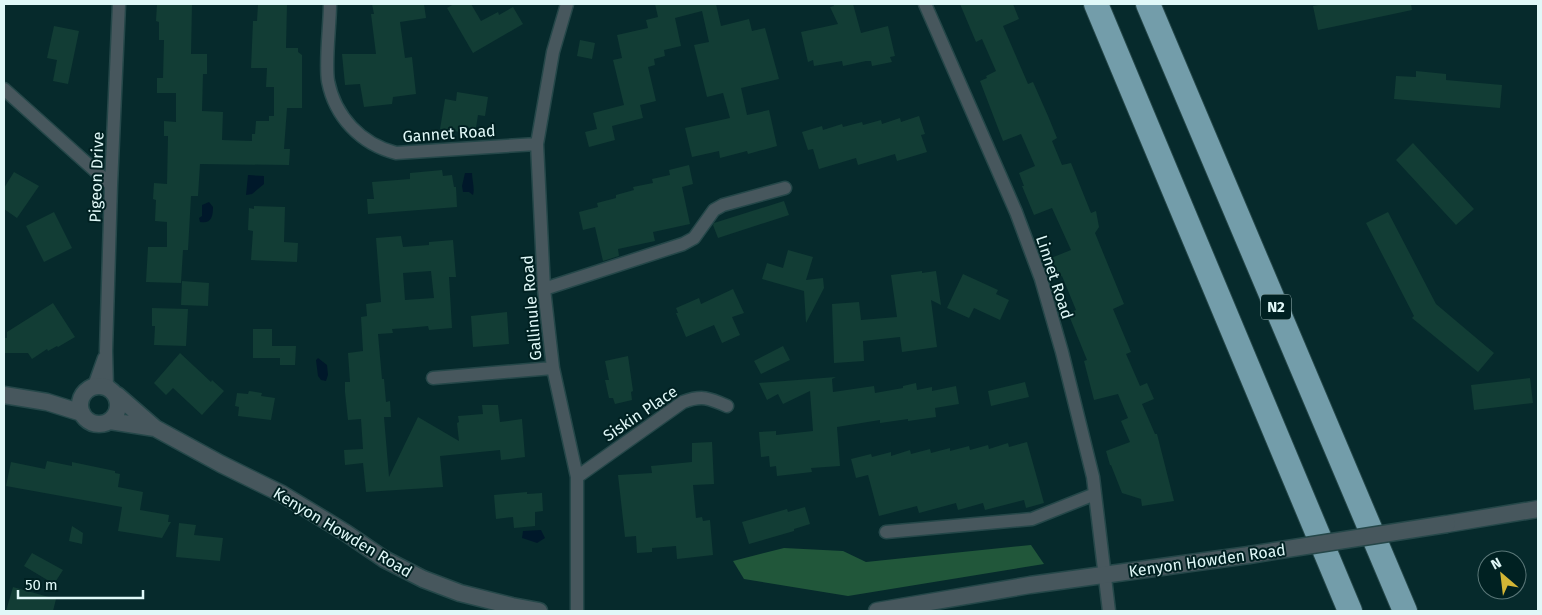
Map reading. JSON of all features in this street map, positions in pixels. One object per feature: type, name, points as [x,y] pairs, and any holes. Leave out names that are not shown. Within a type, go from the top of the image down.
[{"type":"highway","points":[[1096,4],[1350,611]]},
{"type":"highway","name":"N2","points":[[1148,4],[1405,611]]},
{"type":"street","name":"Pigeon Drive","points":[[102,389],[106,351],[119,4]]},
{"type":"street","name":"Gannet Road","points":[[330,4],[328,82],[340,111],[358,135],[384,150],[396,153],[537,144]]},
{"type":"street","name":"Gallinule Road","points":[[567,4],[553,52],[537,144],[544,289],[553,368],[577,477],[577,611]]},
{"type":"street","name":"Linnet Road","points":[[925,4],[1016,212],[1041,280],[1093,477],[1109,611]]},
{"type":"street","points":[[4,89],[111,185]]},
{"type":"street","points":[[544,289],[683,244],[694,238],[714,210],[723,205],[786,188]]},
{"type":"street","points":[[433,378],[553,368]]},
{"type":"street","points":[[47,402],[102,389]]},
{"type":"street","points":[[82,412],[80,406],[84,393],[102,389]]},
{"type":"street","points":[[102,389],[118,410],[110,421]]},
{"type":"street","name":"Kenyon Howden Road","points":[[102,389],[155,428],[221,464],[282,494],[346,533],[384,559],[423,579],[460,593],[539,611]]},
{"type":"street","points":[[4,395],[47,402],[82,412]]},
{"type":"street","name":"Siskin Place","points":[[577,477],[683,402],[706,397],[727,406]]},
{"type":"street","name":"Kenyon Howden Road","points":[[82,412],[85,418],[97,424],[110,421],[155,428]]},
{"type":"street","points":[[886,532],[1032,519],[1044,516],[1094,494]]},
{"type":"street","name":"Kenyon Howden Road","points":[[876,611],[1030,585],[1189,564],[1538,509]]},
{"type":"green space","points":[[1031,545],[1044,564],[848,596],[744,579],[733,561],[784,548],[843,551],[866,562]]},
{"type":"water","points":[[465,173],[472,173],[473,195],[469,192],[463,192],[462,186]]},
{"type":"water","points":[[248,175],[264,176],[264,184],[252,194],[246,195]]},
{"type":"water","points":[[209,202],[213,207],[212,217],[207,222],[200,222],[202,205]]},
{"type":"water","points":[[318,358],[327,365],[328,375],[326,381],[321,380],[318,376],[316,360]]},
{"type":"water","points":[[541,530],[545,538],[537,543],[522,538],[523,531]]},
{"type":"building","points":[[157,4],[192,4],[191,54],[207,54],[207,74],[203,74],[202,111],[223,112],[222,140],[252,141],[252,134],[255,134],[256,121],[269,121],[269,116],[274,116],[274,87],[266,87],[267,68],[251,68],[253,21],[257,21],[258,4],[287,4],[286,48],[298,48],[298,52],[302,55],[302,108],[287,108],[284,149],[290,149],[289,165],[200,164],[198,196],[191,196],[188,250],[183,250],[181,283],[146,282],[148,247],[167,247],[167,222],[155,221],[156,200],[153,199],[154,183],[167,184],[168,136],[164,136],[164,121],[176,122],[176,93],[157,93],[157,78],[163,78],[164,40],[159,40],[159,22],[156,21]]},
{"type":"building","points":[[372,4],[424,4],[426,18],[400,22],[405,58],[412,57],[416,94],[393,97],[392,104],[364,107],[360,84],[345,85],[342,54],[376,54],[371,14],[374,14]]},
{"type":"building","points":[[454,4],[471,4],[481,21],[498,12],[499,15],[513,7],[523,24],[473,53],[447,8]]},
{"type":"building","points":[[655,4],[716,4],[721,26],[749,19],[752,31],[765,28],[779,79],[741,88],[747,115],[769,110],[777,146],[748,154],[747,151],[720,158],[719,151],[692,157],[685,128],[730,118],[723,93],[707,97],[694,45],[709,42],[702,11],[675,18],[681,46],[664,50],[665,56],[654,59],[655,65],[648,67],[656,101],[640,105],[643,118],[612,126],[615,140],[589,147],[585,132],[597,129],[593,113],[624,105],[613,60],[622,58],[617,35],[648,28],[646,20],[658,17]]},
{"type":"building","points":[[833,4],[853,4],[861,33],[888,26],[895,56],[890,57],[892,62],[872,66],[871,61],[866,61],[843,66],[842,61],[814,66],[813,60],[808,62],[801,32],[838,24],[830,7],[834,6]]},
{"type":"building","points":[[960,4],[1013,4],[1019,19],[1003,26],[1028,84],[1033,82],[1048,116],[1057,138],[1052,141],[1062,165],[1071,163],[1091,213],[1096,211],[1099,227],[1095,233],[1124,304],[1113,309],[1131,352],[1126,354],[1140,386],[1147,383],[1154,399],[1142,404],[1155,434],[1157,434],[1174,501],[1142,506],[1141,499],[1122,493],[1106,451],[1130,442],[1121,421],[1128,418],[1118,394],[1094,400],[1084,361],[1087,360],[1068,313],[1076,310],[1062,276],[1059,277],[1051,258],[1071,250],[1052,208],[1034,215],[1022,186],[1024,186],[1019,173],[1035,166],[1021,134],[1003,141],[980,81],[996,71],[982,39],[976,42]]},
{"type":"building","points":[[1324,4],[1411,4],[1412,10],[1318,30],[1313,6]]},
{"type":"building","points":[[54,26],[79,31],[68,84],[53,81],[57,60],[47,58]]},
{"type":"building","points":[[580,40],[595,43],[592,59],[577,56]]},
{"type":"building","points":[[1416,71],[1446,74],[1446,80],[1502,85],[1500,108],[1394,99],[1396,76],[1416,77]]},
{"type":"building","points":[[457,92],[488,97],[485,116],[478,115],[475,134],[440,129],[445,99],[456,101]]},
{"type":"building","points":[[919,116],[925,134],[921,135],[927,152],[897,161],[895,154],[858,165],[856,158],[819,169],[813,149],[808,150],[802,132],[822,126],[823,130],[842,124],[843,127],[862,122],[863,125],[881,120],[882,124],[900,118],[901,122]]},
{"type":"building","points":[[1413,143],[1474,209],[1456,225],[1396,160]]},
{"type":"building","points":[[689,165],[693,184],[682,187],[690,224],[653,232],[655,241],[618,249],[619,256],[603,261],[595,227],[583,230],[579,212],[598,207],[597,203],[616,198],[616,195],[634,190],[633,187],[653,183],[652,179],[670,175],[669,170]]},
{"type":"building","points":[[442,170],[443,176],[452,175],[454,187],[456,187],[457,207],[368,214],[367,199],[374,199],[372,182],[410,179],[410,173]]},
{"type":"building","points":[[14,172],[39,186],[17,218],[4,209],[4,188]]},
{"type":"building","points":[[784,201],[789,215],[718,238],[714,223]]},
{"type":"building","points":[[254,206],[285,207],[284,242],[298,243],[297,262],[251,260],[253,231],[248,230],[249,208],[254,209]]},
{"type":"building","points":[[54,212],[72,248],[44,262],[26,226]]},
{"type":"building","points":[[1388,212],[1436,304],[1494,353],[1478,372],[1412,318],[1414,316],[1366,223]]},
{"type":"building","points":[[401,236],[403,247],[429,245],[429,242],[453,240],[456,277],[449,277],[452,328],[429,330],[428,326],[392,329],[393,333],[378,334],[386,402],[390,401],[391,417],[384,417],[389,477],[418,417],[459,441],[458,416],[483,414],[482,405],[498,405],[500,422],[522,419],[525,457],[501,460],[500,450],[440,456],[443,487],[366,492],[363,463],[345,465],[344,450],[363,449],[361,419],[348,420],[345,382],[350,382],[348,353],[363,351],[361,317],[367,316],[366,304],[381,302],[376,238]],"holes":[[[431,271],[434,298],[405,300],[403,273]]]},
{"type":"building","points":[[788,250],[813,257],[806,280],[823,278],[824,288],[806,323],[804,291],[762,279],[767,263],[783,268]]},
{"type":"building","points":[[922,271],[922,273],[936,271],[941,305],[931,300],[937,347],[902,352],[900,337],[863,341],[864,361],[834,363],[832,304],[859,302],[861,320],[897,317],[891,275]]},
{"type":"building","points":[[963,274],[998,290],[996,294],[1009,300],[1000,320],[974,308],[969,318],[947,308]]},
{"type":"building","points":[[182,281],[209,283],[208,306],[181,305]]},
{"type":"building","points":[[733,289],[744,313],[732,317],[740,335],[722,343],[714,325],[686,337],[676,313],[678,313],[676,308],[699,298],[701,304]]},
{"type":"building","points":[[53,303],[75,337],[58,347],[48,351],[47,349],[32,359],[28,353],[5,353],[7,332]]},
{"type":"building","points":[[152,308],[188,309],[186,346],[154,345],[155,326],[152,326]]},
{"type":"building","points":[[507,312],[509,344],[473,347],[471,316]]},
{"type":"building","points":[[253,329],[272,329],[272,346],[296,346],[295,365],[280,365],[280,358],[253,358]]},
{"type":"building","points":[[783,346],[790,360],[761,374],[754,361]]},
{"type":"building","points":[[180,353],[211,382],[212,380],[224,391],[202,415],[173,388],[166,395],[154,383]]},
{"type":"building","points":[[628,356],[633,391],[631,392],[632,400],[615,404],[613,398],[609,398],[605,380],[609,380],[605,361]]},
{"type":"building","points":[[836,377],[832,379],[833,392],[874,386],[875,393],[903,388],[903,386],[916,383],[917,390],[932,387],[932,391],[956,386],[959,404],[935,408],[936,417],[880,423],[880,420],[837,427],[840,466],[811,468],[812,472],[777,476],[776,466],[770,467],[769,456],[761,457],[759,432],[776,431],[776,435],[813,431],[810,391],[783,404],[778,394],[767,400],[759,383]]},
{"type":"building","points":[[1530,378],[1533,403],[1474,410],[1471,385]]},
{"type":"building","points":[[1025,382],[1029,397],[991,406],[988,391]]},
{"type":"building","points":[[249,391],[262,393],[261,396],[275,398],[271,420],[238,416],[239,407],[235,406],[237,393],[248,394]]},
{"type":"building","points":[[712,442],[714,484],[693,485],[696,518],[702,517],[703,521],[710,520],[713,555],[677,559],[676,546],[652,548],[652,552],[637,553],[636,536],[625,537],[618,475],[652,473],[651,466],[692,462],[692,443]]},
{"type":"building","points":[[1027,442],[1044,503],[1026,508],[1024,500],[985,510],[983,503],[958,510],[956,503],[919,513],[917,506],[879,516],[868,475],[856,478],[851,459],[871,454],[872,457],[891,452],[891,456],[910,450],[911,454],[930,449],[931,453],[969,446],[970,450],[988,445],[989,449],[1008,443],[1009,447]]},
{"type":"building","points":[[47,461],[72,466],[72,462],[115,471],[115,473],[120,474],[118,487],[143,492],[140,510],[169,515],[168,522],[171,522],[162,538],[118,531],[122,507],[6,486],[11,462],[45,469]]},
{"type":"building","points":[[527,492],[527,494],[542,493],[543,511],[535,512],[535,526],[514,528],[513,517],[496,519],[494,495]]},
{"type":"building","points":[[805,507],[810,524],[794,529],[794,531],[749,544],[742,522],[787,509],[788,512]]},
{"type":"building","points":[[179,523],[196,525],[194,535],[223,538],[220,561],[176,557]]},
{"type":"building","points":[[72,526],[83,533],[82,544],[69,541]]},
{"type":"building","points":[[32,553],[63,570],[54,584],[24,566]]},
{"type":"building","points":[[13,587],[56,599],[53,611],[6,611]]}]
